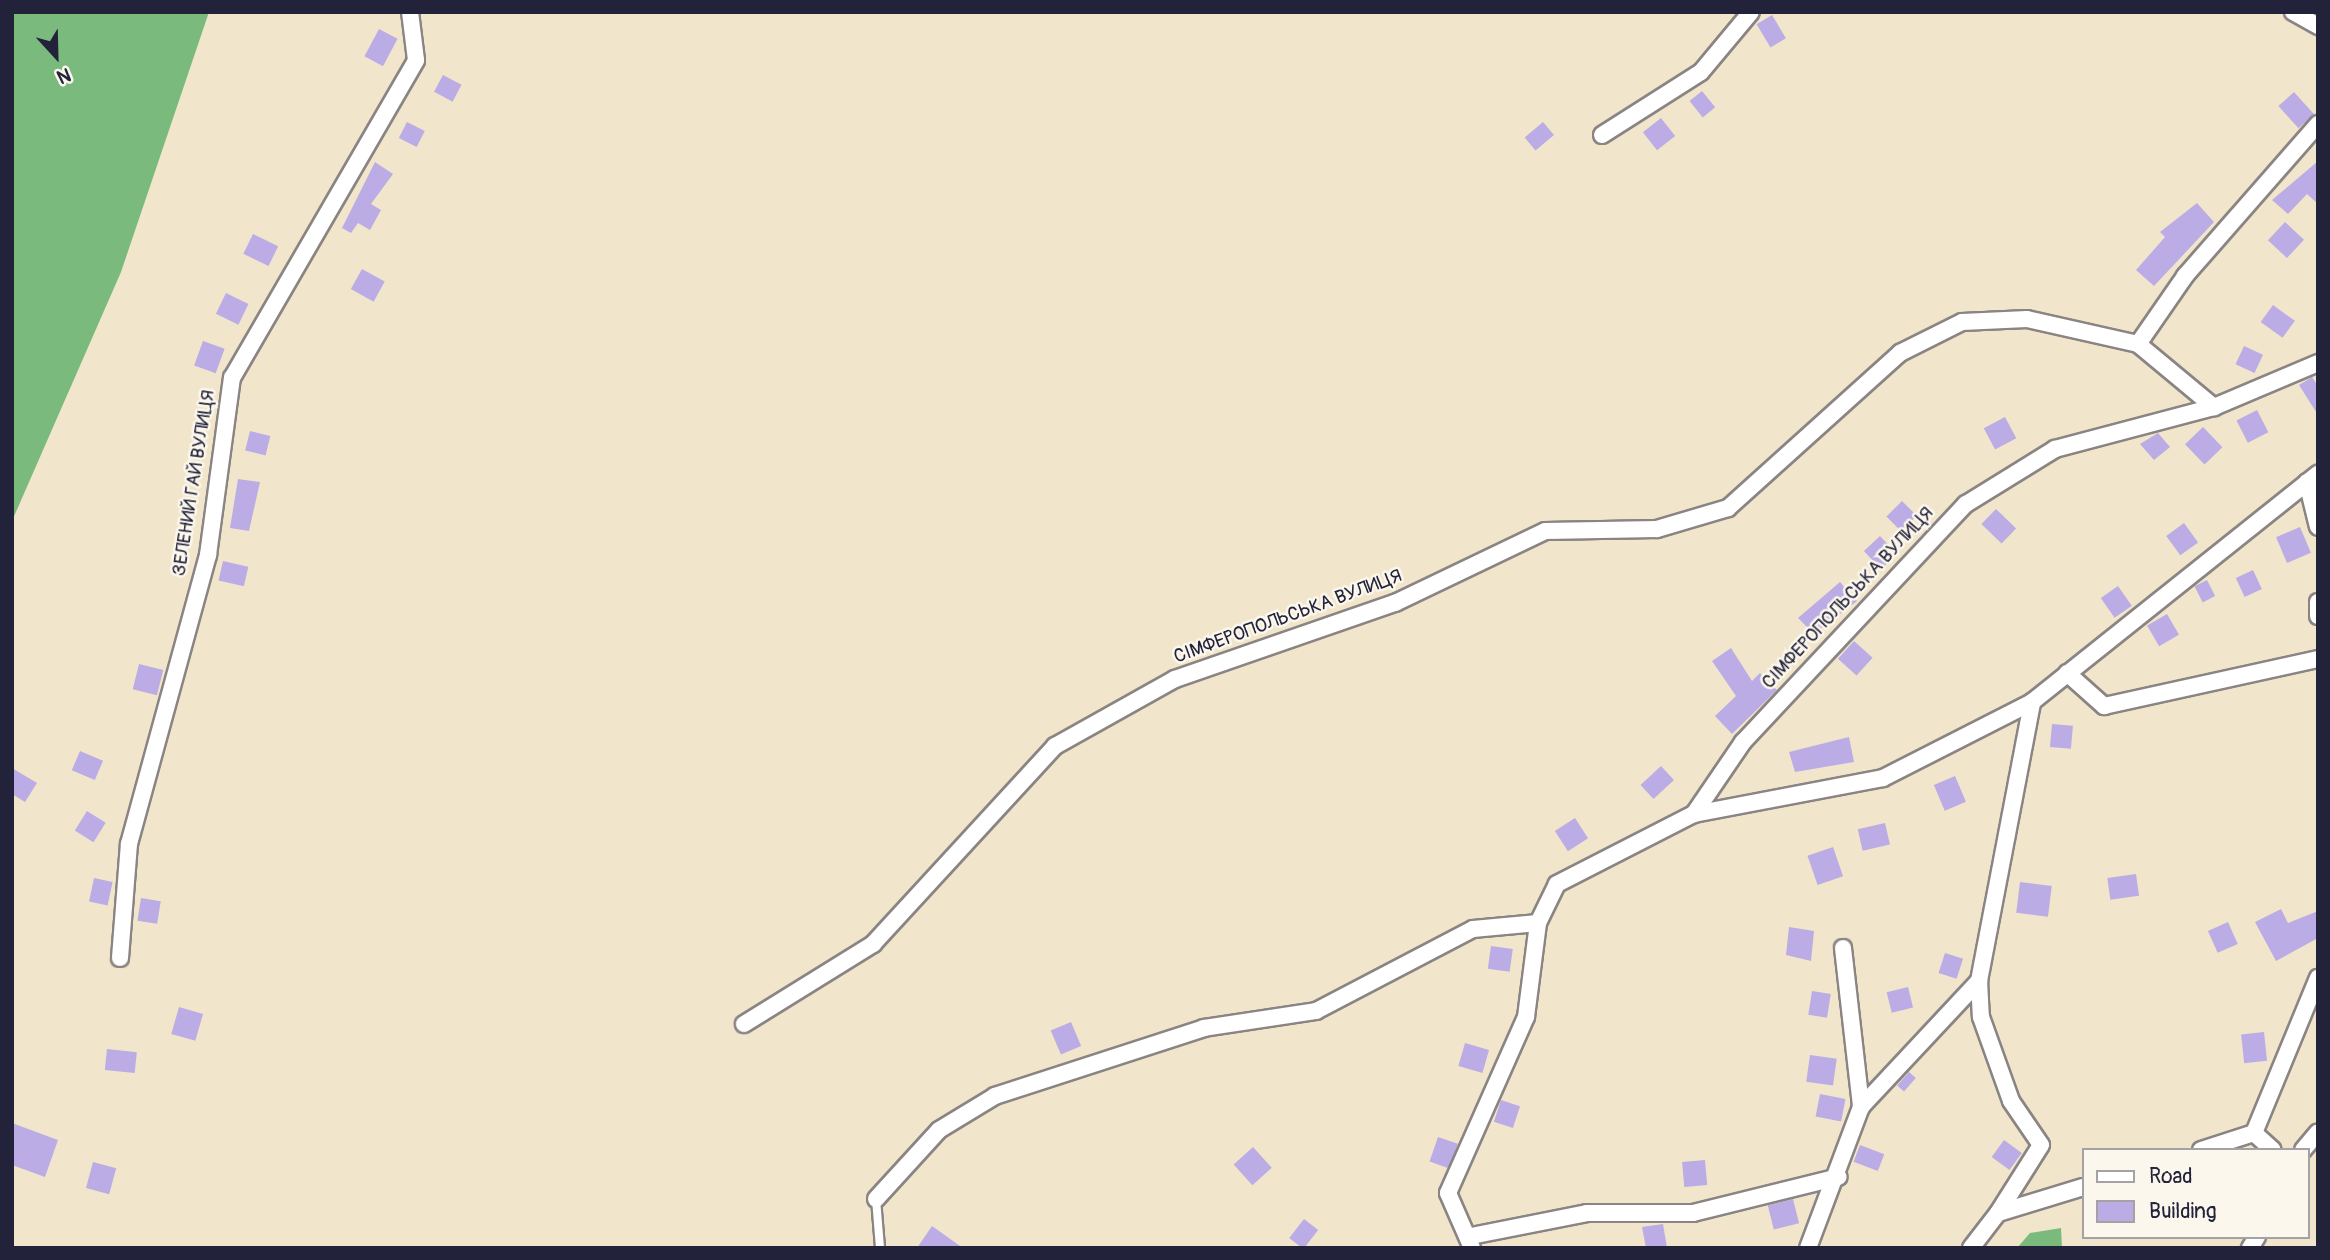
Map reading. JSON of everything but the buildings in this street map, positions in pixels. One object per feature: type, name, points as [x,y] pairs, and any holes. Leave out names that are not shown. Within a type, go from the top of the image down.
[{"type":"street","name":"ЗЕЛЕНИЙ ГАЙ ВУЛИЦЯ","points":[[120,958],[129,844],[208,555],[232,378],[416,60],[410,12]]},
{"type":"street","points":[[1602,135],[1701,72],[1751,12]]},
{"type":"street","points":[[2293,12],[2318,26]]},
{"type":"street","points":[[2138,344],[2185,276],[2318,124]]},
{"type":"street","name":"СІМФЕРОПОЛЬСЬКА ВУЛИЦЯ","points":[[744,1024],[873,944],[1055,746],[1175,679],[1395,603],[1545,531],[1657,529],[1728,508],[1900,353],[1962,322],[2027,319],[2138,344],[2214,407]]},
{"type":"street","name":"СІМФЕРОПОЛЬСЬКА ВУЛИЦЯ","points":[[1471,1242],[1448,1193],[1526,1017],[1538,923],[1557,884],[1694,814],[1743,742],[1966,503],[2055,449],[2214,407],[2318,363]]},
{"type":"street","points":[[1694,814],[1883,778],[2032,702],[2312,478]]},
{"type":"street","points":[[2312,478],[2318,527]]},
{"type":"street","points":[[2318,603],[2318,617]]},
{"type":"street","points":[[2067,673],[2104,706],[2318,659]]},
{"type":"street","points":[[1971,1248],[1998,1213],[2041,1146],[2011,1101],[1981,1017],[1979,981],[2032,702]]},
{"type":"street","points":[[876,1199],[939,1130],[995,1096],[1203,1028],[1316,1011],[1473,929],[1538,923]]},
{"type":"street","points":[[1808,1248],[1839,1177],[1861,1107],[1843,948]]},
{"type":"street","points":[[2207,1148],[2254,1133],[2317,979]]},
{"type":"street","points":[[1861,1107],[1979,981]]},
{"type":"street","points":[[2305,1148],[2318,1132]]},
{"type":"street","points":[[2254,1133],[2271,1148]]},
{"type":"street","points":[[1471,1242],[1587,1213],[1693,1213],[1839,1177]]},
{"type":"street","points":[[1998,1213],[2082,1187]]},
{"type":"lane","points":[[876,1199],[880,1248]]},
{"type":"green space","points":[[12,12],[209,12],[121,272],[12,521]]},
{"type":"green space","points":[[2061,1228],[2062,1248],[2017,1248],[2030,1233]]}]
